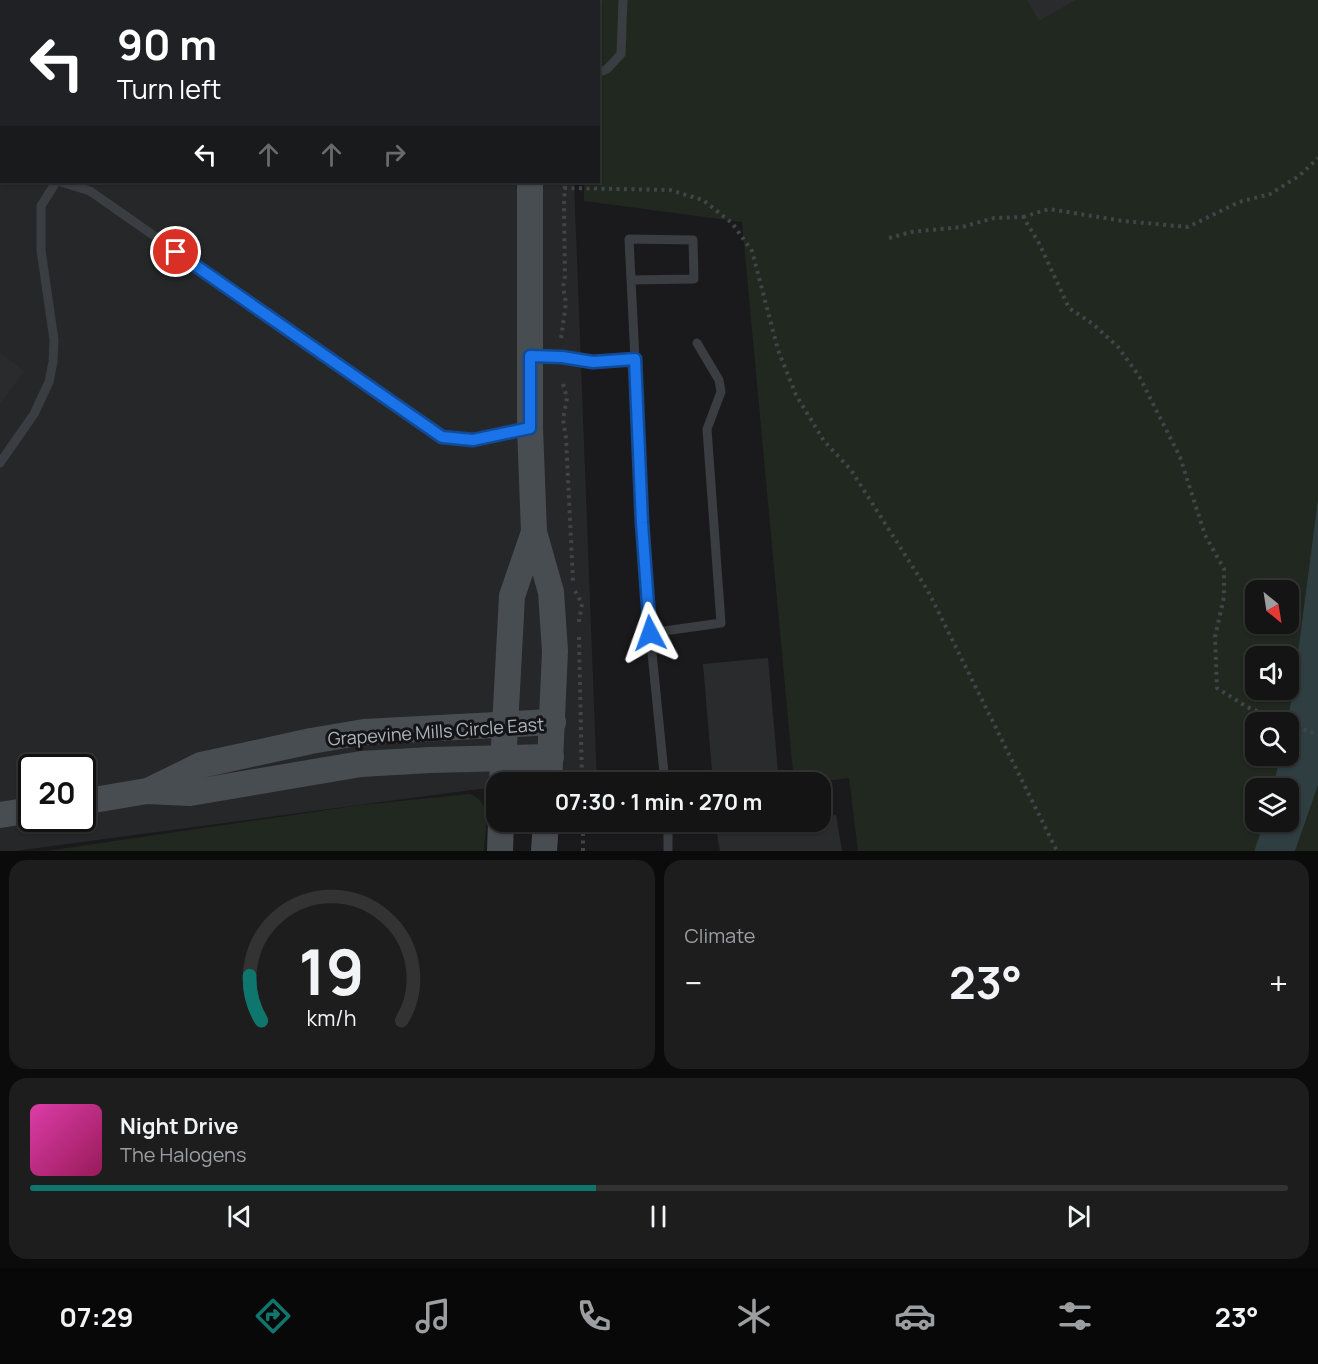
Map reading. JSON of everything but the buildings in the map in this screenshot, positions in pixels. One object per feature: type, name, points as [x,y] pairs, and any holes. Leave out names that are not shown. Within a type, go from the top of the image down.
[{"type":"street","points":[[530,183],[530,428],[534,532],[551,592],[555,651],[550,772]]},
{"type":"street","points":[[502,771],[512,596],[534,532]]},
{"type":"street","name":"Grapevine Mills Circle East","points":[[147,791],[201,765],[311,741],[364,732],[553,722]]},
{"type":"street","name":"Grapevine Mills Circle East","points":[[96,800],[147,791],[190,793],[361,765],[430,760],[502,771],[551,757]]},
{"type":"street","points":[[0,815],[18,812]]},
{"type":"street","points":[[500,851],[501,832]]},
{"type":"street","points":[[544,851],[545,832]]},
{"type":"lane","points":[[600,72],[607,69],[621,54],[623,0]]},
{"type":"lane","points":[[0,463],[34,414],[50,382],[54,340],[41,250],[41,206],[55,183]]},
{"type":"lane","points":[[64,183],[90,191],[442,437],[473,440],[530,428]]},
{"type":"lane","points":[[631,280],[694,279],[693,240],[629,239],[642,523],[664,772]]},
{"type":"lane","points":[[650,633],[721,623],[707,429],[721,392],[719,380],[697,343]]},
{"type":"lane","points":[[530,356],[562,357],[593,362],[635,359]]},
{"type":"lane","points":[[668,832],[668,851]]},
{"type":"path","points":[[889,238],[911,232],[962,227],[994,218],[1023,217],[1049,209],[1124,221],[1188,227],[1239,202],[1270,194],[1299,176],[1318,158]]},
{"type":"path","points":[[561,339],[566,303],[563,287],[566,276],[565,183]]},
{"type":"path","points":[[564,188],[670,190],[703,200],[732,223],[752,251],[778,350],[796,395],[824,441],[851,470],[928,591],[1057,851]]},
{"type":"path","points":[[1023,217],[1039,243],[1069,308],[1093,324],[1125,356],[1139,376],[1180,457],[1205,535],[1224,569],[1224,597],[1215,637],[1217,688],[1247,707],[1318,735]]},
{"type":"path","points":[[583,832],[583,851]]},
{"type":"shaded area","points":[[600,0],[1318,0],[1318,851],[858,851],[849,778],[831,780],[831,772],[793,772],[742,222],[584,201],[584,183],[600,183]]},
{"type":"shaded area","points":[[0,183],[574,183],[597,772],[486,772],[486,789],[15,851],[0,851]]},
{"type":"shaded area","points":[[1318,499],[1318,785],[1295,851],[1259,851],[1264,832],[1299,832],[1299,778],[1275,778],[1278,766],[1299,766],[1299,712],[1289,712],[1291,700],[1299,700],[1299,646]]},
{"type":"shaded area","points":[[469,794],[482,803],[485,810],[484,851],[46,851],[361,805]]},
{"type":"waterway","points":[[1258,851],[1265,832]]},
{"type":"route","points":[[176,252],[442,437],[473,440],[530,428],[530,356],[562,357],[593,362],[635,359],[642,523],[650,633]]}]
